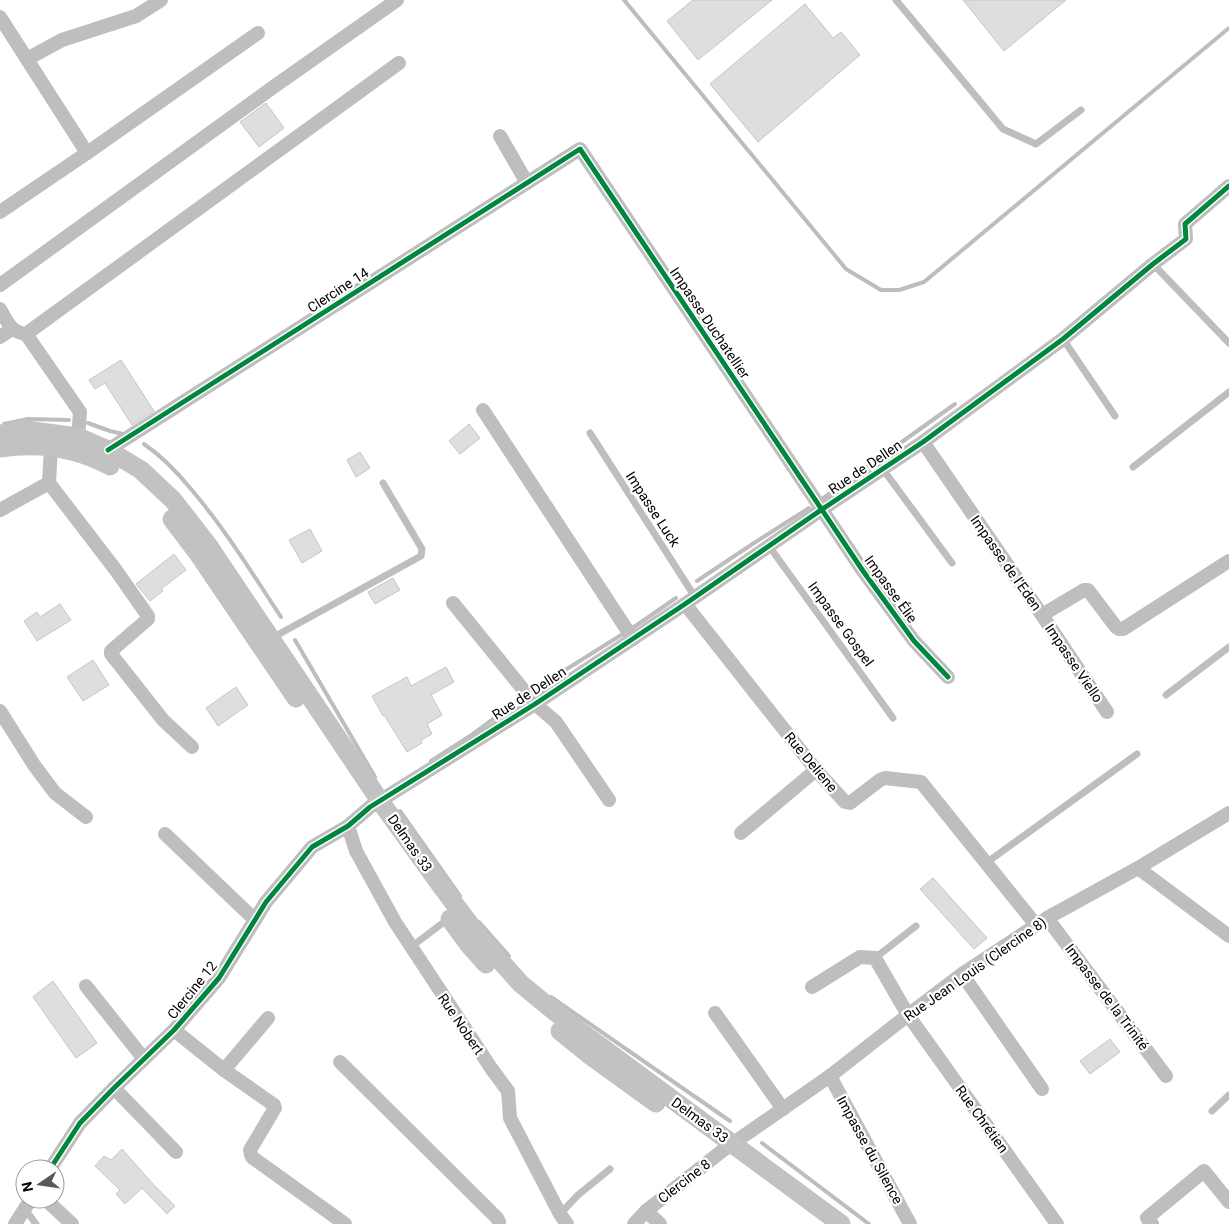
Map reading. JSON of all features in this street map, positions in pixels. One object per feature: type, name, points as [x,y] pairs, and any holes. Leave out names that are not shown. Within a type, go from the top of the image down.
[{"type":"main road","name":"Delmas 33","points":[[0,434],[25,430],[78,437],[108,450],[141,470],[174,500],[208,545],[271,638],[449,918],[469,946],[511,992],[591,1056],[842,1224]]},
{"type":"main road","name":"Delmas 33","points":[[0,448],[52,446],[70,449],[100,460],[131,478],[164,508],[375,804],[439,883],[480,938],[521,984],[728,1147],[819,1224]]},
{"type":"street","points":[[27,60],[62,40],[136,16],[161,0]]},
{"type":"street","points":[[0,285],[272,88],[398,0]]},
{"type":"street","points":[[0,17],[87,153]]},
{"type":"street","points":[[0,212],[258,33]]},
{"type":"street","points":[[13,333],[399,63]]},
{"type":"street","points":[[500,136],[527,183]]},
{"type":"street","name":"Clercine 14","points":[[108,450],[580,149]]},
{"type":"street","name":"Impasse Duchatellier","points":[[580,149],[821,510]]},
{"type":"street","name":"Rue de Dellen","points":[[348,826],[375,804],[535,704],[690,601],[922,442],[1062,339],[1153,264],[1186,240],[1184,224],[1229,186]]},
{"type":"street","points":[[0,309],[13,333],[80,412],[78,437]]},
{"type":"street","points":[[483,410],[633,639]]},
{"type":"street","name":"Impasse de l'Eden","points":[[922,442],[1042,615],[1084,590],[1088,590],[1116,628],[1123,628],[1229,561]]},
{"type":"street","points":[[52,446],[49,483],[115,569],[148,616],[148,619],[111,651],[111,654],[163,720],[192,747]]},
{"type":"street","points":[[0,510],[49,483]]},
{"type":"street","name":"Impasse Élie","points":[[821,510],[914,641],[948,677]]},
{"type":"street","name":"Rue Deliene","points":[[690,601],[816,770],[845,802],[850,803],[885,778],[922,782],[986,863],[1042,921]]},
{"type":"street","points":[[453,603],[535,704],[556,722],[609,800]]},
{"type":"street","name":"Impasse Viello","points":[[1042,615],[1107,712]]},
{"type":"street","points":[[0,712],[34,765],[55,793],[86,817]]},
{"type":"street","points":[[741,833],[816,770]]},
{"type":"street","name":"Rue Jean Louis (Clercine 8)","points":[[728,1147],[830,1076],[962,974],[1042,921],[1138,868],[1229,812]]},
{"type":"street","name":"Clercine 12","points":[[57,1159],[80,1123],[174,1030],[219,978],[266,902],[312,846],[348,826]]},
{"type":"street","name":"Rue Nobert","points":[[348,826],[356,851],[395,922],[508,1091],[510,1118],[564,1219]]},
{"type":"street","points":[[165,834],[255,920]]},
{"type":"street","points":[[1138,868],[1229,936]]},
{"type":"street","name":"Impasse de la Trinité","points":[[1042,921],[1166,1076]]},
{"type":"street","points":[[812,987],[860,957],[874,958]]},
{"type":"street","name":"Rue Chrétien","points":[[874,958],[908,1015],[1057,1224]]},
{"type":"street","points":[[962,974],[1042,1089]]},
{"type":"street","points":[[86,986],[144,1059]]},
{"type":"street","points":[[715,1013],[783,1108]]},
{"type":"street","points":[[224,1070],[268,1018]]},
{"type":"street","points":[[174,1030],[224,1070],[274,1105],[275,1108],[250,1150],[251,1155],[345,1224]]},
{"type":"street","points":[[340,1062],[502,1223]]},
{"type":"street","name":"Impasse du Silence","points":[[830,1076],[910,1224]]},
{"type":"street","points":[[114,1088],[176,1152]]},
{"type":"street","name":"Clercine 8","points":[[634,1224],[646,1211],[728,1147]]},
{"type":"street","points":[[1152,1224],[1147,1218],[1204,1171],[1229,1202]]},
{"type":"street","points":[[15,1224],[25,1209]]},
{"type":"street","points":[[56,1209],[72,1224]]},
{"type":"street","points":[[646,1211],[660,1224]]},
{"type":"lane","points":[[896,0],[1003,129],[1036,144],[1082,110]]},
{"type":"lane","points":[[1153,264],[1229,343]]},
{"type":"lane","points":[[1062,339],[1115,416]]},
{"type":"lane","points":[[1132,467],[1229,392]]},
{"type":"lane","name":"Impasse Luck","points":[[590,433],[690,601]]},
{"type":"lane","points":[[882,468],[952,563]]},
{"type":"lane","points":[[271,638],[421,556],[422,549],[383,483]]},
{"type":"lane","name":"Impasse Gospel","points":[[769,546],[893,718]]},
{"type":"lane","points":[[1166,694],[1229,647]]},
{"type":"lane","points":[[986,863],[1137,754]]},
{"type":"lane","points":[[411,948],[449,918]]},
{"type":"lane","points":[[874,958],[916,926]]},
{"type":"lane","points":[[1212,1111],[1229,1094]]},
{"type":"lane","points":[[564,1219],[578,1195],[610,1169]]},
{"type":"lane","points":[[30,1209],[36,1224]]},
{"type":"building","points":[[693,0],[772,0],[698,60],[667,21]]},
{"type":"building","points":[[963,0],[1066,0],[1004,51]]},
{"type":"building","points":[[805,4],[833,38],[841,32],[860,55],[758,142],[710,84]]},
{"type":"building","points":[[266,103],[284,128],[259,147],[240,122]]},
{"type":"building","points":[[121,360],[154,411],[132,425],[105,383],[95,389],[89,380]]},
{"type":"building","points":[[469,424],[480,438],[460,454],[449,441]]},
{"type":"building","points":[[360,452],[370,468],[356,477],[347,460]]},
{"type":"building","points":[[310,529],[322,551],[302,563],[289,540]]},
{"type":"building","points":[[174,554],[186,570],[161,589],[163,591],[150,601],[136,584]]},
{"type":"building","points":[[393,578],[400,590],[375,604],[368,592]]},
{"type":"building","points":[[60,604],[71,620],[37,641],[24,621],[37,612],[40,617]]},
{"type":"building","points":[[93,660],[109,685],[83,701],[67,677]]},
{"type":"building","points":[[446,667],[454,682],[431,695],[442,715],[427,724],[432,734],[421,740],[422,743],[407,752],[372,696],[407,677],[411,686]]},
{"type":"building","points":[[236,687],[248,705],[218,726],[206,708]]},
{"type":"building","points":[[933,878],[987,938],[974,949],[920,889]]},
{"type":"building","points":[[53,981],[97,1043],[76,1058],[33,997]]},
{"type":"building","points":[[1110,1039],[1120,1052],[1090,1074],[1080,1061]]},
{"type":"building","points":[[122,1149],[175,1206],[167,1214],[142,1188],[125,1204],[116,1194],[120,1190],[95,1166],[104,1156],[111,1160]]},
{"type":"waterway","points":[[624,0],[846,269],[881,290],[899,290],[924,282],[1229,28]]},
{"type":"waterway","points":[[822,499],[955,404]]},
{"type":"waterway","points":[[4,424],[28,419],[69,420]]},
{"type":"waterway","points":[[88,423],[123,434]]},
{"type":"waterway","points":[[144,444],[169,465],[203,504],[238,552],[281,617]]},
{"type":"waterway","points":[[697,581],[809,508]]},
{"type":"waterway","points":[[538,687],[634,627],[676,598]]},
{"type":"waterway","points":[[295,640],[375,777]]},
{"type":"waterway","points":[[431,761],[470,736],[512,705]]},
{"type":"waterway","points":[[400,811],[460,896]]},
{"type":"waterway","points":[[479,922],[509,956]]},
{"type":"waterway","points":[[551,997],[730,1121]]},
{"type":"waterway","points":[[762,1143],[869,1224]]},
{"type":"cycle path","points":[[108,450],[580,149],[863,571],[914,641],[948,677]]},
{"type":"cycle path","points":[[57,1159],[80,1123],[174,1030],[219,978],[266,902],[312,847],[348,826],[370,807],[535,704],[923,442],[1063,339],[1186,239],[1185,224],[1229,186]]}]
